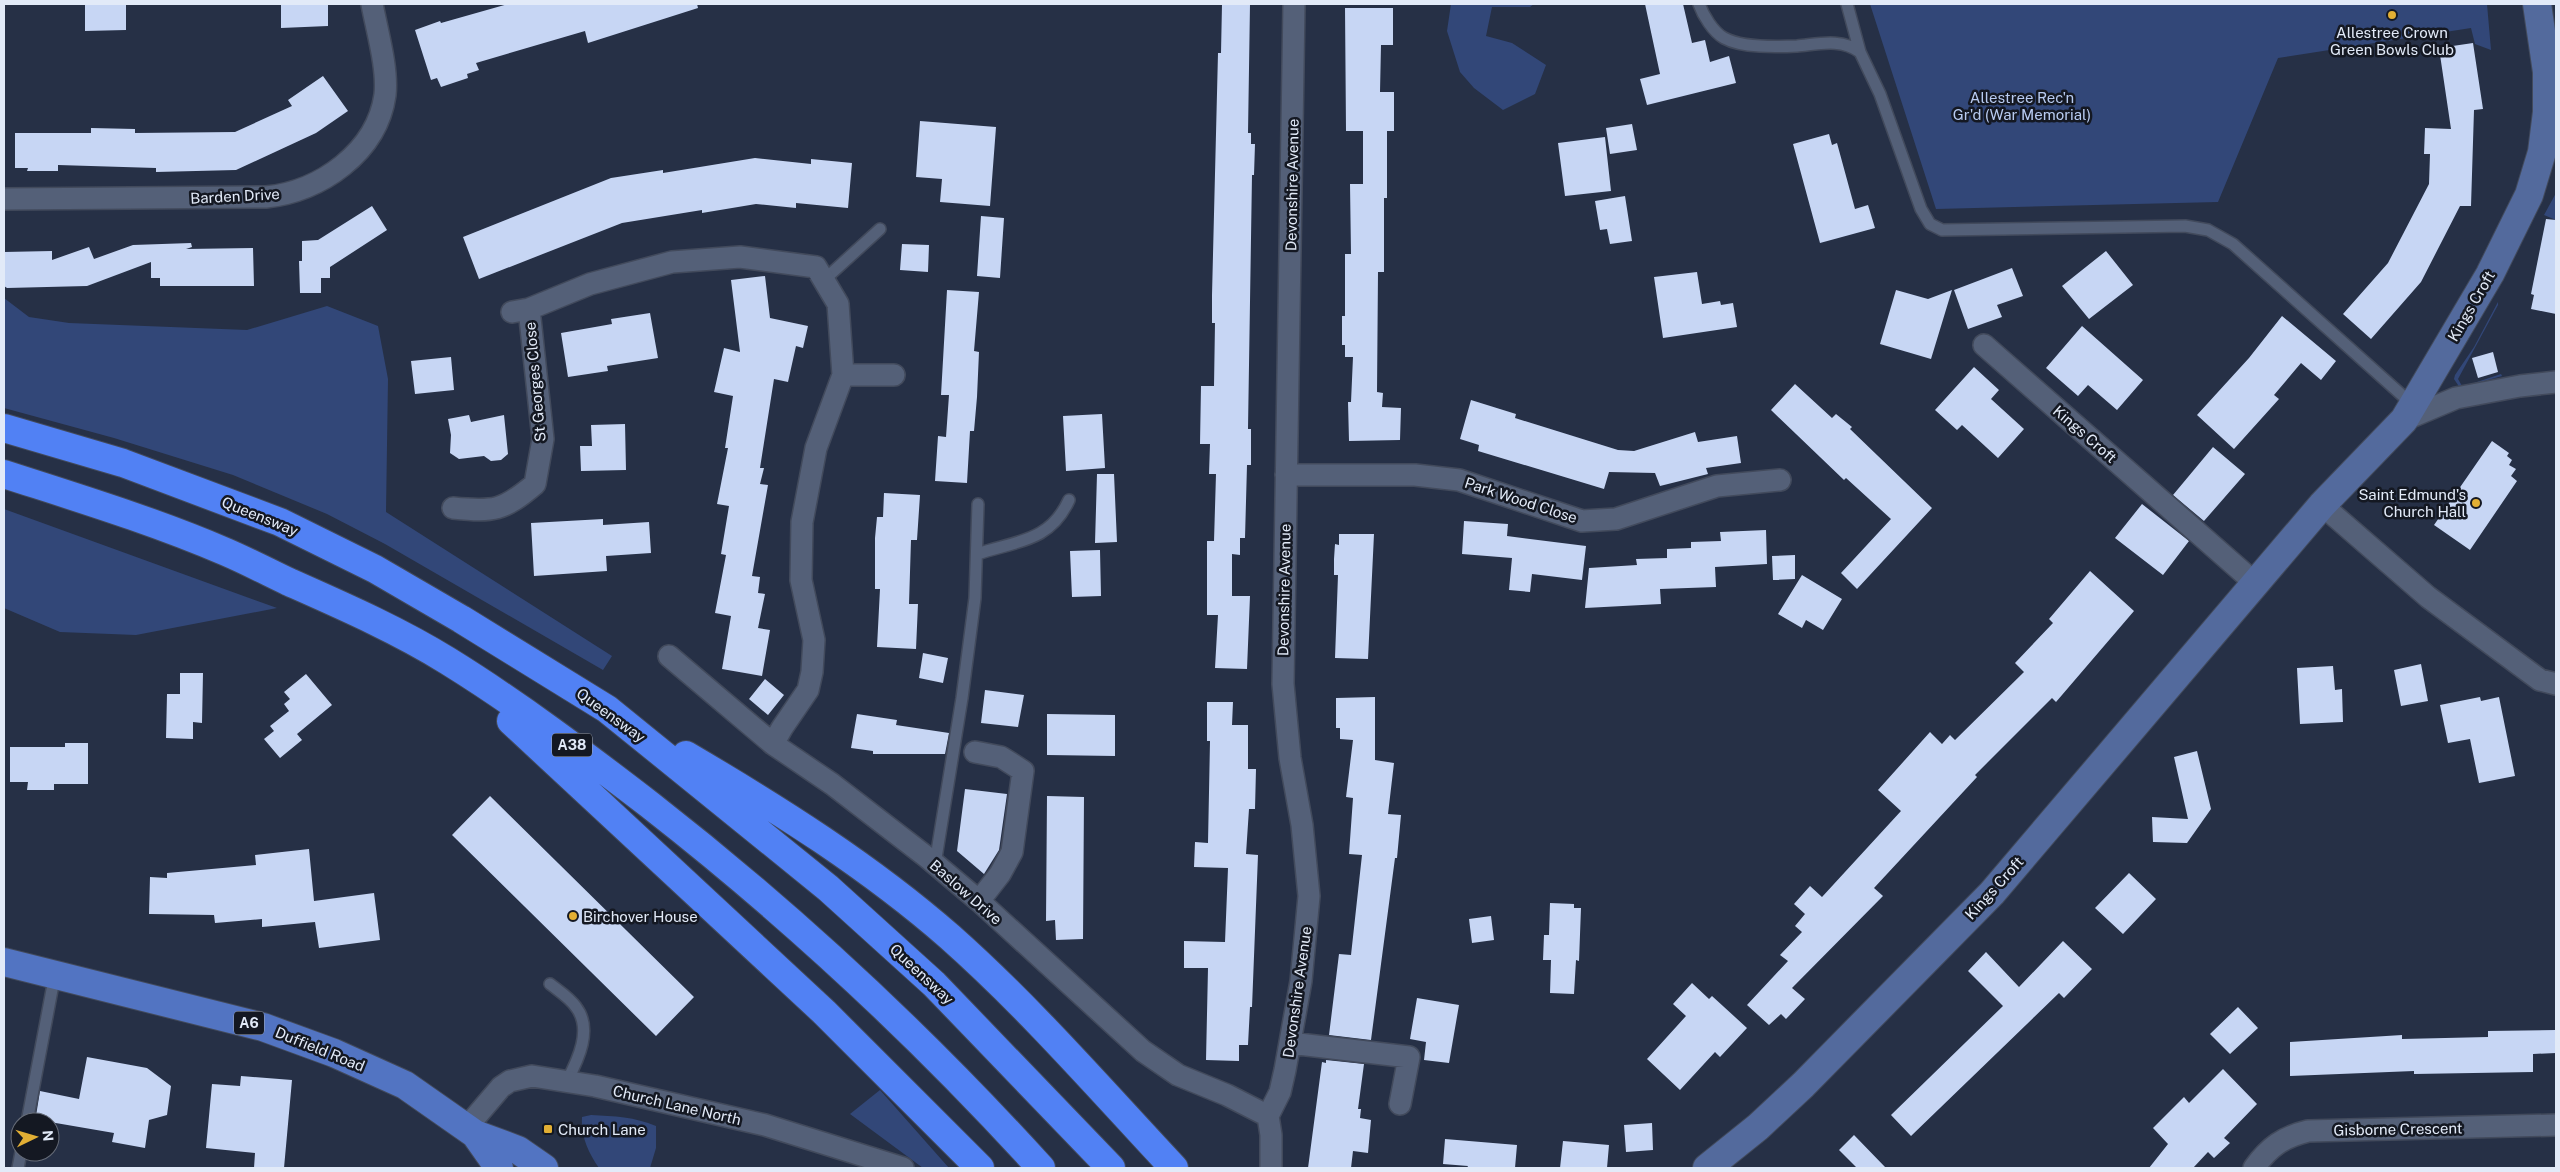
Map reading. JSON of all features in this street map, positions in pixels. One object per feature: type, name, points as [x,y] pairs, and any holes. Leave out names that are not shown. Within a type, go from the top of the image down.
[{"type":"highway","name":"Queensway","points":[[4,428],[123,463],[280,522],[410,589],[540,666],[607,709],[828,888],[927,978],[1110,1168]]},
{"type":"highway","name":"A38","points":[[4,474],[117,511],[226,552],[359,613],[448,661],[594,761],[717,857],[863,985],[933,1054],[1041,1168]]},
{"type":"highway","points":[[448,661],[824,1012],[980,1168]]},
{"type":"highway","points":[[607,709],[730,781],[832,846],[943,932],[1060,1044],[1174,1168]]},
{"type":"main road","name":"Duffield Road","points":[[4,962],[263,1027],[334,1052],[405,1086],[471,1130],[518,1150],[544,1168]]},
{"type":"main road","name":"Duffield Road","points":[[471,1130],[498,1168]]},
{"type":"street","name":"Barden Drive","points":[[4,199],[266,197],[288,194],[312,185],[339,168],[358,151],[376,124],[382,108],[384,77],[372,4]]},
{"type":"street","name":"Devonshire Avenue","points":[[1268,1116],[1280,1092],[1290,1043],[1301,981],[1309,896],[1302,825],[1290,758],[1283,684],[1294,4]]},
{"type":"street","name":"Kings Croft","points":[[1707,1168],[1758,1127],[1803,1085],[1992,894],[2322,505],[2409,413],[2490,274],[2529,195],[2542,152],[2547,112],[2546,72],[2537,4]]},
{"type":"street","points":[[2546,72],[2556,106]]},
{"type":"street","name":"St Georges Close","points":[[452,508],[482,511],[512,504],[535,484],[543,439],[520,310],[590,284],[672,262],[740,257],[816,267],[838,304],[843,375],[816,448],[802,522],[801,580],[814,640],[812,672],[808,690],[782,728],[774,744]]},
{"type":"street","name":"Kings Croft","points":[[1984,345],[2255,583]]},
{"type":"street","points":[[843,375],[894,375]]},
{"type":"street","points":[[2409,413],[2456,398],[2520,386],[2556,382]]},
{"type":"street","name":"Park Wood Close","points":[[1286,475],[1415,475],[1459,480],[1582,521],[1616,520],[1716,486],[1780,480]]},
{"type":"street","points":[[2322,505],[2428,597],[2540,680],[2556,684]]},
{"type":"street","name":"Baslow Drive","points":[[669,656],[774,744],[832,784],[935,864],[979,901],[1143,1051],[1178,1076],[1227,1095],[1268,1116]]},
{"type":"street","points":[[976,752],[1000,757],[1030,770],[1012,852],[1000,874],[979,901]]},
{"type":"street","points":[[1290,1043],[1409,1057],[1400,1104]]},
{"type":"street","name":"Church Lane North","points":[[471,1130],[491,1097],[510,1081],[532,1076],[567,1081],[765,1125],[903,1168]]},
{"type":"street","points":[[1268,1116],[1271,1135],[1271,1168]]},
{"type":"street","name":"Gisborne Crescent","points":[[2254,1168],[2264,1154],[2279,1140],[2308,1131],[2556,1125]]},
{"type":"lane","points":[[1699,4],[1703,15],[1723,38],[1757,46],[1796,46],[1829,42],[1850,44],[1860,52]]},
{"type":"lane","points":[[1847,4],[1860,52],[1880,94],[1922,209],[1930,224],[1942,230],[2185,226],[2208,230],[2234,244],[2409,413]]},
{"type":"lane","points":[[824,280],[880,230]]},
{"type":"lane","points":[[977,554],[1036,537],[1052,527],[1062,514],[1069,500]]},
{"type":"lane","points":[[935,864],[962,698],[975,598],[978,504]]},
{"type":"lane","points":[[29,1112],[55,974]]},
{"type":"lane","points":[[550,984],[578,1009],[584,1029],[582,1045],[567,1081]]},
{"type":"green space","points":[[1451,4],[1534,4],[1530,7],[1492,7],[1486,36],[1512,43],[1546,65],[1535,94],[1503,110],[1474,88],[1460,72],[1447,31]]},
{"type":"green space","name":"Allestree Rec'n Gr'd (War Memorial)","points":[[1870,4],[2487,4],[2491,50],[2475,44],[2471,28],[2278,58],[2218,202],[1936,209]]},
{"type":"green space","points":[[2556,193],[2556,220],[2544,215]]},
{"type":"green space","points":[[4,298],[29,317],[69,323],[247,330],[327,306],[378,326],[388,379],[386,512],[612,656],[603,670],[385,544],[327,514],[233,475],[114,438],[4,408]]},
{"type":"green space","points":[[2498,302],[2458,379],[2462,386],[2465,386],[2501,374],[2502,376],[2460,388],[2454,379],[2455,375],[2474,347]]},
{"type":"green space","points":[[4,509],[277,608],[136,635],[60,632],[4,608]]},
{"type":"green space","points":[[880,1090],[949,1168],[923,1168],[850,1114]]},
{"type":"green space","points":[[591,1115],[632,1119],[656,1126],[656,1148],[650,1168],[599,1168],[584,1138],[582,1117]]},
{"type":"building","points":[[85,4],[126,4],[126,30],[85,31]]},
{"type":"building","points":[[281,4],[328,4],[328,26],[281,28]]},
{"type":"building","points":[[508,4],[697,4],[698,8],[588,43],[585,31],[476,63],[479,70],[467,74],[468,78],[441,87],[437,78],[431,80],[415,30],[440,21],[441,23]]},
{"type":"building","points":[[1222,4],[1250,4],[1248,133],[1251,133],[1251,144],[1255,144],[1254,175],[1252,175],[1248,429],[1251,429],[1251,465],[1247,465],[1245,538],[1240,538],[1240,555],[1232,554],[1232,596],[1250,596],[1247,669],[1215,668],[1218,615],[1207,615],[1207,541],[1214,541],[1216,474],[1209,474],[1210,444],[1200,444],[1201,386],[1214,386],[1215,323],[1212,323],[1212,295],[1218,53],[1221,53]]},
{"type":"building","points":[[1645,4],[1683,4],[1692,43],[1705,40],[1710,62],[1729,56],[1736,83],[1647,105],[1640,79],[1660,74]]},
{"type":"building","points":[[1345,8],[1393,8],[1393,45],[1381,45],[1380,92],[1394,92],[1394,131],[1387,131],[1387,198],[1384,198],[1384,272],[1378,272],[1377,392],[1383,393],[1382,407],[1401,408],[1400,440],[1349,441],[1348,402],[1351,402],[1353,357],[1345,357],[1345,345],[1342,345],[1342,316],[1345,316],[1345,254],[1351,254],[1350,184],[1363,184],[1363,131],[1346,131]]},
{"type":"building","points":[[2473,43],[2483,109],[2474,110],[2471,206],[2460,206],[2421,282],[2371,339],[2343,314],[2388,263],[2429,184],[2430,154],[2424,154],[2425,128],[2451,129],[2439,48]]},
{"type":"building","points":[[323,76],[348,111],[316,133],[236,170],[156,172],[156,168],[58,165],[58,171],[27,171],[28,168],[15,168],[15,133],[91,133],[91,128],[135,129],[135,133],[235,132],[292,106],[288,100]]},
{"type":"building","points":[[920,121],[996,127],[990,206],[940,202],[942,179],[916,177]]},
{"type":"building","points":[[1632,124],[1637,150],[1610,154],[1606,128]]},
{"type":"building","points":[[1829,134],[1832,145],[1837,143],[1855,209],[1868,205],[1875,228],[1820,243],[1793,144]]},
{"type":"building","points":[[1605,137],[1611,191],[1565,196],[1558,143]]},
{"type":"building","points":[[755,158],[811,164],[811,159],[852,163],[848,208],[796,203],[796,208],[756,204],[702,213],[702,210],[622,223],[479,279],[463,237],[611,178],[663,170],[663,173]]},
{"type":"building","points":[[1625,196],[1632,241],[1610,244],[1607,229],[1600,230],[1595,201]]},
{"type":"building","points":[[372,206],[387,230],[330,267],[330,278],[321,278],[321,293],[300,293],[299,261],[302,261],[302,241],[318,240]]},
{"type":"building","points":[[981,216],[1004,218],[1000,278],[977,276]]},
{"type":"building","points":[[2546,219],[2556,220],[2556,314],[2531,309],[2534,295],[2531,294]]},
{"type":"building","points":[[191,243],[192,247],[186,249],[253,248],[254,286],[160,286],[160,278],[151,278],[151,262],[87,286],[7,288],[4,286],[4,252],[52,251],[52,260],[89,247],[94,259],[133,245]]},
{"type":"building","points":[[902,244],[929,245],[928,272],[900,270]]},
{"type":"building","points":[[2106,251],[2133,285],[2089,319],[2062,286]]},
{"type":"building","points":[[2012,268],[2023,296],[1997,305],[2002,317],[1968,329],[1954,290]]},
{"type":"building","points":[[1697,272],[1702,304],[1720,301],[1721,305],[1733,303],[1737,327],[1663,338],[1654,277]]},
{"type":"building","points":[[765,276],[770,318],[808,326],[803,348],[796,346],[788,382],[774,379],[760,468],[764,468],[760,484],[768,485],[752,576],[760,577],[758,593],[765,594],[758,628],[770,630],[762,676],[722,669],[731,616],[715,613],[726,555],[721,554],[729,506],[717,504],[728,448],[725,448],[733,396],[714,392],[724,348],[740,352],[731,280]]},
{"type":"building","points":[[947,290],[979,292],[974,351],[979,352],[977,397],[974,431],[970,431],[967,483],[935,481],[938,436],[946,437],[949,395],[941,395]]},
{"type":"building","points":[[1896,290],[1928,299],[1952,290],[1931,359],[1880,344]]},
{"type":"building","points":[[650,313],[658,358],[607,366],[608,371],[568,377],[561,333],[612,324],[611,319]]},
{"type":"building","points":[[2282,316],[2336,361],[2321,380],[2301,363],[2274,395],[2279,399],[2234,449],[2197,415],[2249,358]]},
{"type":"building","points":[[2082,326],[2143,380],[2117,410],[2088,385],[2078,396],[2046,368]]},
{"type":"building","points":[[2493,352],[2498,372],[2478,378],[2472,358]]},
{"type":"building","points":[[451,357],[454,390],[415,394],[411,361]]},
{"type":"building","points":[[1974,367],[1999,390],[1991,399],[2024,429],[1998,458],[1962,425],[1957,430],[1935,410]]},
{"type":"building","points":[[1795,384],[1832,418],[1836,414],[1852,427],[1850,429],[1932,508],[1857,589],[1841,573],[1891,519],[1846,478],[1844,480],[1771,410]]},
{"type":"building","points":[[1471,400],[1516,414],[1515,418],[1618,450],[1634,451],[1695,432],[1698,442],[1737,436],[1741,463],[1706,468],[1708,474],[1660,486],[1655,473],[1609,472],[1604,489],[1478,451],[1479,445],[1460,439]]},
{"type":"building","points":[[1102,414],[1105,468],[1066,471],[1063,416]]},
{"type":"building","points":[[469,415],[471,422],[504,415],[508,454],[501,460],[491,461],[484,456],[459,459],[450,453],[451,435],[448,419]]},
{"type":"building","points":[[625,424],[626,470],[581,471],[580,446],[592,446],[591,425]]},
{"type":"building","name":"Saint Edmund's Church Hall","points":[[2492,441],[2509,453],[2507,456],[2512,460],[2509,465],[2516,469],[2511,476],[2517,481],[2470,550],[2434,525]]},
{"type":"building","points":[[2213,447],[2245,474],[2204,521],[2173,495]]},
{"type":"building","points":[[1097,474],[1114,474],[1117,542],[1095,543]]},
{"type":"building","points":[[884,493],[920,495],[917,540],[911,540],[909,604],[918,604],[916,649],[877,647],[880,589],[875,589],[875,538],[877,517],[883,517]]},
{"type":"building","points":[[2142,504],[2189,541],[2163,575],[2115,538]]},
{"type":"building","points":[[603,519],[603,525],[649,522],[651,553],[606,556],[607,571],[534,576],[531,523]]},
{"type":"building","points":[[1464,521],[1508,524],[1507,536],[1586,546],[1582,580],[1532,574],[1530,592],[1509,590],[1512,558],[1462,554]]},
{"type":"building","points":[[1766,530],[1767,564],[1715,567],[1716,587],[1660,589],[1661,604],[1585,608],[1589,568],[1637,565],[1636,559],[1667,558],[1667,549],[1691,548],[1691,542],[1721,541],[1720,532]]},
{"type":"building","points":[[1339,534],[1374,534],[1368,659],[1335,658],[1338,575],[1334,575],[1334,559],[1335,544],[1339,545]]},
{"type":"building","points":[[1100,550],[1101,596],[1072,597],[1070,551]]},
{"type":"building","points":[[1795,555],[1795,579],[1773,580],[1772,556]]},
{"type":"building","points":[[2090,571],[2134,611],[2056,702],[2052,698],[1975,775],[1977,777],[1874,888],[1883,896],[1792,988],[1805,999],[1786,1019],[1781,1014],[1769,1025],[1747,1005],[1788,961],[1780,955],[1802,932],[1795,926],[1805,914],[1794,904],[1810,886],[1822,897],[1901,811],[1878,790],[1930,732],[1942,744],[1950,735],[1955,740],[2024,672],[2015,663],[2053,623],[2049,619]]},
{"type":"building","points":[[1802,575],[1842,599],[1823,630],[1806,620],[1802,628],[1778,614]]},
{"type":"building","points":[[923,653],[948,658],[943,683],[919,678]]},
{"type":"building","points":[[2421,664],[2428,701],[2401,706],[2394,670]]},
{"type":"building","points":[[2333,666],[2335,690],[2342,689],[2343,722],[2300,724],[2297,668]]},
{"type":"building","points":[[180,673],[203,673],[202,723],[193,722],[193,739],[166,738],[167,694],[180,694]]},
{"type":"building","points":[[306,674],[332,705],[297,734],[302,740],[280,758],[264,739],[274,731],[270,726],[289,711],[284,704],[290,699],[284,692]]},
{"type":"building","points":[[765,679],[784,695],[768,715],[749,699]]},
{"type":"building","points":[[985,690],[1024,695],[1018,727],[981,723]]},
{"type":"building","points":[[1375,697],[1375,760],[1394,763],[1388,814],[1401,815],[1397,858],[1395,858],[1371,1040],[1329,1035],[1339,954],[1351,955],[1362,855],[1349,854],[1353,798],[1346,797],[1353,740],[1340,739],[1340,728],[1336,728],[1336,698]]},
{"type":"building","points":[[2480,697],[2481,701],[2499,697],[2515,776],[2479,783],[2470,739],[2448,743],[2440,705]]},
{"type":"building","points":[[1207,702],[1233,702],[1232,725],[1248,725],[1248,769],[1256,769],[1255,809],[1249,809],[1246,854],[1258,855],[1252,1007],[1250,1007],[1248,1045],[1239,1045],[1239,1061],[1206,1060],[1208,968],[1184,968],[1184,941],[1225,942],[1228,868],[1194,867],[1195,842],[1208,843],[1210,741],[1207,741]]},
{"type":"building","points":[[857,714],[897,720],[896,725],[949,733],[945,754],[873,754],[873,751],[851,748]]},
{"type":"building","points":[[1047,714],[1115,715],[1115,756],[1047,755]]},
{"type":"building","points":[[65,743],[88,743],[88,784],[54,784],[54,790],[27,790],[28,782],[10,782],[10,747],[65,747]]},
{"type":"building","points":[[2197,751],[2211,809],[2187,843],[2153,842],[2152,817],[2188,819],[2174,757]]},
{"type":"building","points":[[965,789],[1007,794],[999,850],[984,874],[957,851]]},
{"type":"building","name":"Birchover House","points":[[490,796],[694,997],[656,1036],[452,835]]},
{"type":"building","points":[[1047,796],[1084,797],[1083,939],[1056,940],[1055,920],[1046,921]]},
{"type":"building","points":[[309,849],[314,901],[374,893],[380,940],[319,948],[315,922],[262,927],[262,919],[215,923],[214,915],[149,914],[150,877],[167,878],[167,873],[256,865],[255,855]]},
{"type":"building","points":[[2129,873],[2156,899],[2123,934],[2095,908]]},
{"type":"building","points":[[1550,903],[1574,904],[1574,908],[1581,908],[1579,961],[1576,960],[1574,994],[1550,993],[1551,960],[1543,960],[1544,935],[1549,935]]},
{"type":"building","points":[[1491,916],[1494,940],[1472,943],[1469,919]]},
{"type":"building","points":[[2063,941],[2092,969],[2064,998],[2059,993],[1911,1136],[1891,1115],[2003,1006],[1968,971],[1986,952],[2019,987]]},
{"type":"building","points":[[1692,983],[1709,999],[1712,996],[1747,1028],[1720,1057],[1715,1052],[1680,1090],[1647,1059],[1686,1016],[1673,1004]]},
{"type":"building","points":[[1417,998],[1459,1005],[1449,1063],[1424,1060],[1426,1042],[1410,1039]]},
{"type":"building","points":[[2238,1007],[2258,1028],[2230,1054],[2210,1034]]},
{"type":"building","points":[[2556,1030],[2556,1053],[2533,1054],[2533,1072],[2414,1074],[2414,1071],[2290,1076],[2290,1042],[2402,1035],[2402,1039],[2488,1037],[2488,1031]]},
{"type":"building","points":[[87,1057],[147,1068],[171,1086],[167,1115],[149,1120],[145,1148],[112,1142],[114,1133],[60,1124],[60,1112],[37,1112],[40,1091],[79,1099]]},
{"type":"building","points":[[1326,1060],[1364,1064],[1358,1109],[1361,1109],[1360,1118],[1371,1120],[1368,1153],[1353,1151],[1351,1168],[1308,1168],[1322,1062],[1326,1063]]},
{"type":"building","points":[[2223,1069],[2257,1104],[2224,1138],[2230,1143],[2214,1158],[2208,1152],[2193,1168],[2149,1168],[2168,1144],[2153,1128],[2184,1097],[2189,1103]]},
{"type":"building","points":[[241,1076],[292,1080],[284,1168],[254,1168],[255,1153],[206,1148],[212,1084],[240,1086]]},
{"type":"building","points":[[1652,1123],[1653,1150],[1626,1152],[1624,1125]]},
{"type":"building","points":[[1854,1135],[1886,1168],[1857,1168],[1839,1150]]},
{"type":"building","points":[[1445,1139],[1517,1145],[1515,1168],[1467,1168],[1468,1166],[1443,1164]]},
{"type":"building","points":[[1563,1141],[1609,1145],[1607,1168],[1560,1168]]},
{"type":"place","name":"Allestree Crown Green Bowls Club","points":[[2392,15]]},
{"type":"place","name":"Saint Edmund's Church Hall","points":[[2476,503]]},
{"type":"place","name":"Birchover House","points":[[573,916]]},
{"type":"place","name":"Church Lane","points":[[548,1129]]}]
